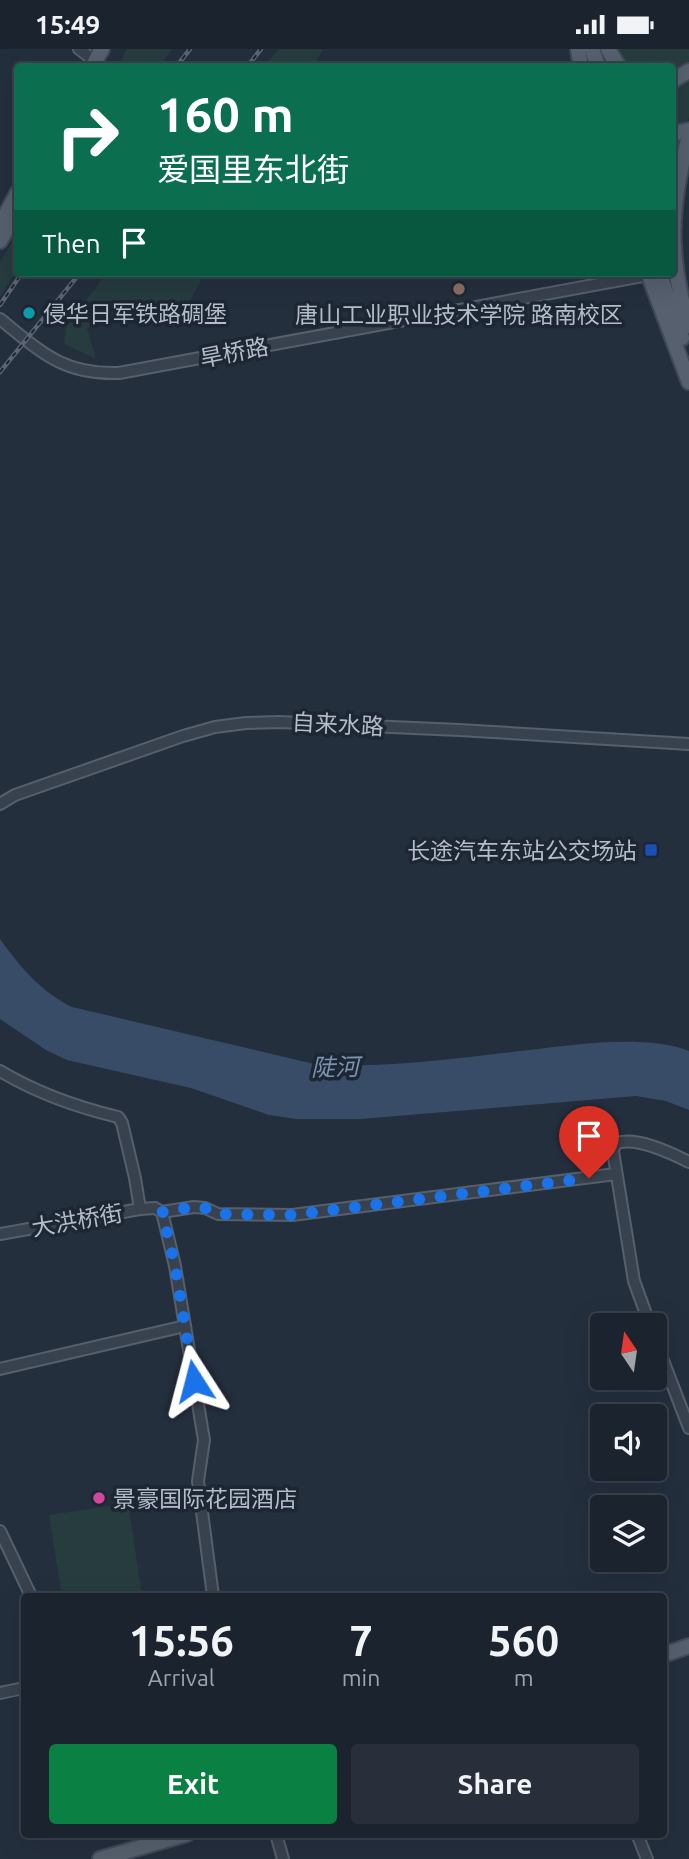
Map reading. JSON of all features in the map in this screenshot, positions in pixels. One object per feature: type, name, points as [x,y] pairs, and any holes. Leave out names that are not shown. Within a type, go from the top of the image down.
[{"type":"main road","points":[[676,190],[689,137]]},
{"type":"main road","points":[[689,169],[681,212],[683,260],[689,294]]},
{"type":"main road","points":[[0,225],[14,199]]},
{"type":"main road","points":[[0,241],[14,215]]},
{"type":"main road","points":[[676,275],[689,326]]},
{"type":"main road","points":[[653,277],[689,357]]},
{"type":"main road","points":[[653,277],[689,382]]},
{"type":"main road","points":[[667,1654],[689,1646]]},
{"type":"main road","points":[[100,1859],[173,1838]]},
{"type":"street","name":"旱桥路","points":[[0,319],[45,355],[62,364],[95,374],[119,373],[636,277]]},
{"type":"street","name":"自来水路","points":[[0,804],[15,795],[183,736],[215,727],[246,723],[459,730],[689,744]]},
{"type":"street","points":[[0,1071],[26,1087],[78,1107],[118,1117],[122,1123],[140,1209]]},
{"type":"street","points":[[646,1313],[634,1281],[612,1151],[615,1144],[621,1141],[648,1145],[689,1162]]},
{"type":"street","name":"大洪桥街","points":[[0,1234],[140,1209],[194,1207],[205,1208],[218,1214],[292,1215],[616,1174]]},
{"type":"street","points":[[159,1210],[175,1266],[204,1440],[198,1481],[213,1593]]},
{"type":"street","points":[[0,1369],[185,1326]]},
{"type":"street","points":[[667,1371],[689,1428]]},
{"type":"street","points":[[0,1531],[30,1593]]},
{"type":"street","points":[[0,1693],[21,1689]]},
{"type":"street","points":[[277,1838],[283,1859]]},
{"type":"street","points":[[639,1838],[647,1859]]},
{"type":"green space","points":[[127,49],[172,49],[161,63],[120,63]]},
{"type":"green space","points":[[279,49],[323,49],[317,59],[318,63],[267,63]]},
{"type":"green space","points":[[601,49],[689,49],[689,117],[685,128],[676,129],[676,63],[604,63]]},
{"type":"green space","points":[[14,239],[14,275],[0,297],[0,262]]},
{"type":"green space","points":[[104,277],[203,277],[189,302],[87,328],[96,359],[64,344],[66,327]]},
{"type":"green space","points":[[128,1503],[142,1593],[62,1593],[49,1515]]},
{"type":"water","name":"陡河","points":[[0,939],[32,978],[50,994],[72,1007],[314,1064],[395,1064],[610,1042],[671,1046],[689,1051],[689,1110],[666,1101],[636,1096],[361,1119],[296,1119],[269,1115],[191,1088],[67,1060],[46,1050],[0,1019]]},
{"type":"railway","points":[[179,63],[190,49]]},
{"type":"railway","points":[[250,63],[261,49]]},
{"type":"railway","points":[[0,305],[19,277]]},
{"type":"railway","points":[[0,372],[77,277]]},
{"type":"place","name":"唐山工业职业技术学院 路南校区","points":[[459,289]]},
{"type":"place","name":"侵华日军铁路碉堡","points":[[29,313]]},
{"type":"place","name":"长途汽车东站公交场站","points":[[651,850]]},
{"type":"place","name":"景豪国际花园酒店","points":[[99,1498]]},
{"type":"route","points":[[194,1381],[175,1266],[162,1212],[194,1207],[205,1208],[218,1214],[292,1215],[589,1178]]}]
